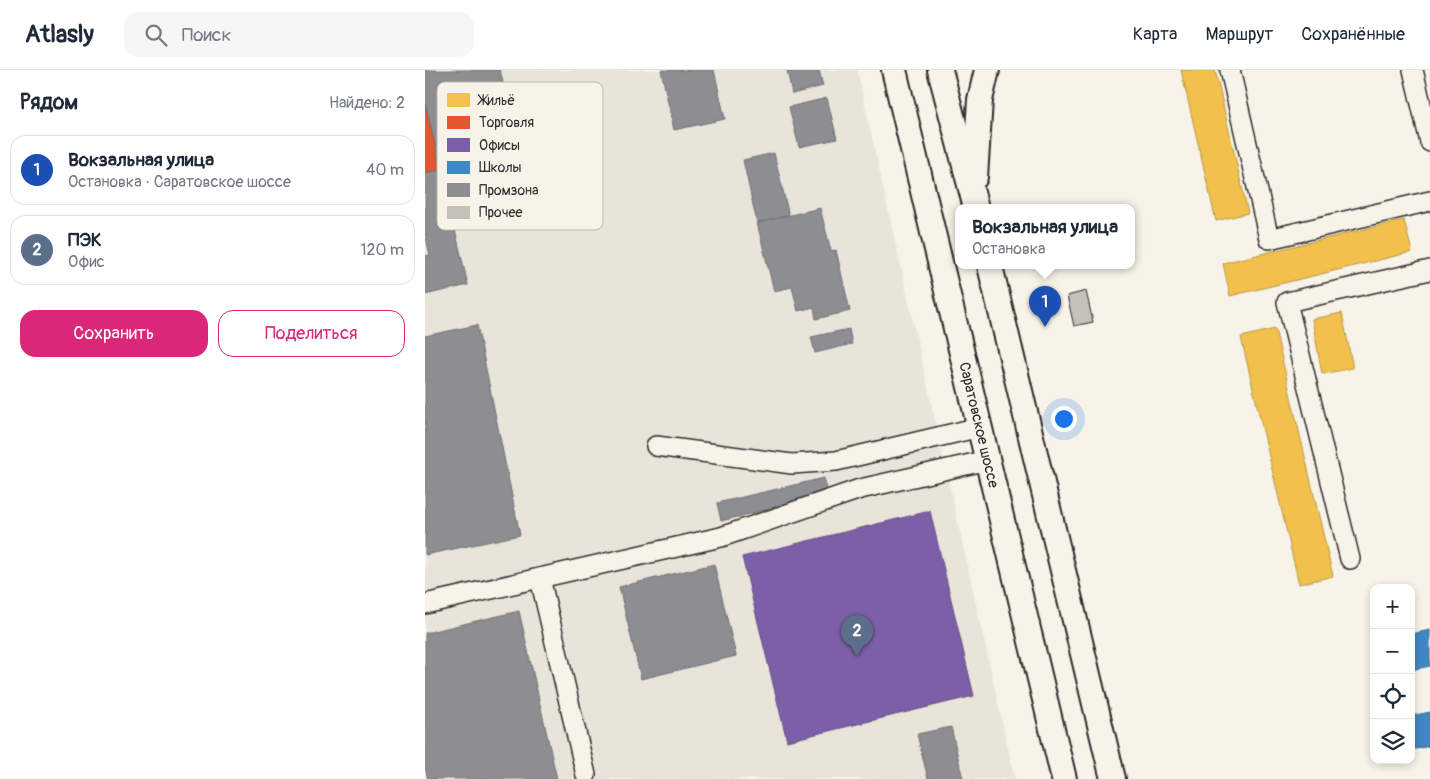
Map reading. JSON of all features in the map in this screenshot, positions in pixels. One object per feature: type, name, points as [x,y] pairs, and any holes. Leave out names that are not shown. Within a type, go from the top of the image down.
[{"type":"main road","name":"Саратовское шоссе","points":[[895,70],[1064,779]]},
{"type":"main road","points":[[940,70],[975,202]]},
{"type":"main road","points":[[975,202],[980,100],[987,70]]},
{"type":"main road","points":[[991,269],[1113,779]]},
{"type":"lane","points":[[1229,70],[1269,239],[1430,201]]},
{"type":"lane","points":[[1413,70],[1430,142]]},
{"type":"lane","points":[[1350,559],[1287,302],[1430,270]]},
{"type":"lane","points":[[656,446],[792,464],[837,461],[980,427]]},
{"type":"lane","points":[[425,604],[721,537],[860,489],[988,460]]},
{"type":"lane","points":[[540,578],[585,775]]},
{"type":"shaded area","points":[[425,70],[857,70],[1015,779],[425,779]]},
{"type":"building: Жильё","points":[[1181,70],[1215,70],[1248,213],[1216,221]]},
{"type":"building: Жильё","points":[[1404,220],[1412,252],[1230,296],[1223,263]]},
{"type":"building: Жильё","points":[[1342,313],[1353,368],[1322,374],[1312,319]]},
{"type":"building: Жильё","points":[[1275,329],[1333,576],[1299,584],[1241,337]]},
{"type":"building: Торговля","points":[[425,102],[437,153],[437,171],[425,173]]},
{"type":"building: Офисы","points":[[930,511],[974,696],[787,741],[742,557]]},
{"type":"building: Школы","points":[[1430,630],[1430,666],[1415,669],[1415,633]]},
{"type":"building: Школы","points":[[1430,712],[1430,746],[1415,749],[1415,715]]},
{"type":"building: Промзона","points":[[425,70],[500,70],[503,82],[437,82],[437,153],[425,102]]},
{"type":"building: Промзона","points":[[661,70],[714,70],[725,119],[674,130]]},
{"type":"building: Промзона","points":[[787,70],[819,70],[823,86],[792,94]]},
{"type":"building: Промзона","points":[[827,98],[837,139],[799,147],[789,107]]},
{"type":"building: Промзона","points":[[774,153],[789,216],[757,223],[743,160]]},
{"type":"building: Промзона","points":[[437,171],[437,230],[455,230],[468,285],[425,295],[425,256],[430,255],[425,233],[425,173]]},
{"type":"building: Промзона","points":[[820,208],[831,251],[836,250],[850,311],[816,319],[814,307],[798,311],[792,287],[774,291],[757,223]]},
{"type":"building: Промзона","points":[[477,325],[520,535],[425,555],[425,336]]},
{"type":"building: Промзона","points":[[849,329],[852,344],[815,353],[811,337]]},
{"type":"building: Промзона","points":[[824,478],[828,495],[721,521],[717,503]]},
{"type":"building: Промзона","points":[[714,564],[736,656],[641,679],[619,587]]},
{"type":"building: Промзона","points":[[519,611],[557,779],[428,779],[425,767],[425,633]]},
{"type":"building: Промзона","points":[[951,727],[963,779],[928,779],[917,734]]},
{"type":"building: Прочее","points":[[1086,291],[1093,322],[1074,326],[1067,296]]},
{"type":"place","name":"Вокзальная улица","points":[[1045,327]]},
{"type":"place","name":"ПЭК","points":[[857,656]]}]
